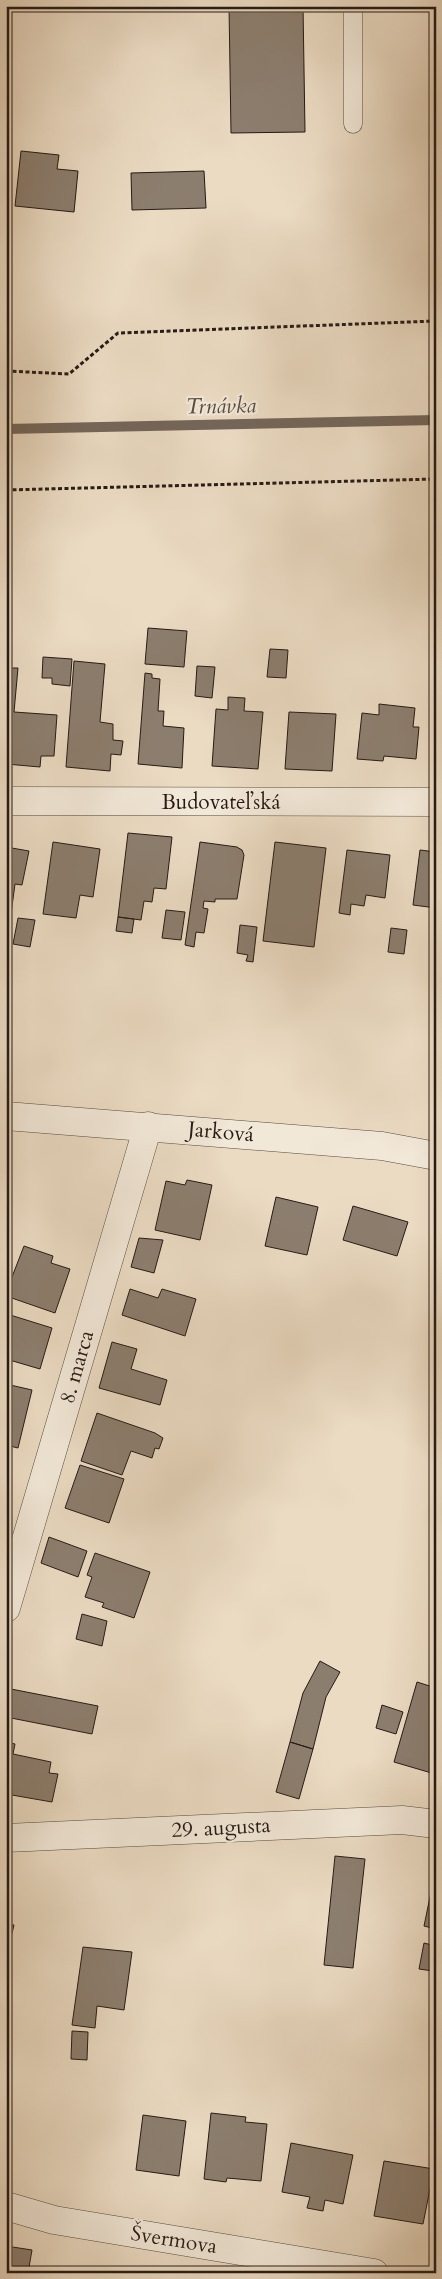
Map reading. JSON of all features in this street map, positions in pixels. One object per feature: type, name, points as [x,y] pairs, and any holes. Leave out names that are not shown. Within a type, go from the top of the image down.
[{"type":"street","name":"Budovateľská","points":[[6,801],[436,802]]},
{"type":"street","name":"Jarková","points":[[6,1116],[382,1146],[436,1156]]},
{"type":"street","name":"8. marca","points":[[6,1608],[148,1126]]},
{"type":"street","name":"29. augusta","points":[[6,1838],[402,1820],[436,1824]]},
{"type":"street","name":"Švermova","points":[[6,2206],[54,2220],[374,2273]]},
{"type":"lane","points":[[353,6],[353,124]]},
{"type":"path","points":[[6,371],[69,374],[118,334],[436,321]]},
{"type":"path","points":[[6,490],[436,479]]},
{"type":"building","points":[[229,6],[303,6],[305,132],[231,133]]},
{"type":"building","points":[[21,151],[59,155],[57,169],[78,171],[74,212],[15,206]]},
{"type":"building","points":[[204,171],[206,208],[132,210],[131,173]]},
{"type":"building","points":[[148,628],[187,631],[184,667],[145,664]]},
{"type":"building","points":[[270,649],[288,650],[286,678],[267,677]]},
{"type":"building","points":[[43,657],[72,659],[70,686],[52,684],[52,678],[42,678]]},
{"type":"building","points":[[74,661],[105,664],[100,722],[113,724],[113,740],[123,741],[121,755],[111,754],[110,771],[66,767]]},
{"type":"building","points":[[197,666],[215,667],[212,698],[195,696]]},
{"type":"building","points":[[6,668],[18,668],[14,712],[57,715],[54,756],[41,756],[40,767],[6,764]]},
{"type":"building","points":[[145,673],[152,674],[152,678],[160,679],[158,711],[164,711],[163,726],[184,728],[182,768],[138,764]]},
{"type":"building","points":[[228,697],[245,698],[244,711],[263,712],[258,769],[212,766],[216,709],[228,710]]},
{"type":"building","points":[[379,704],[415,708],[413,727],[419,727],[416,759],[384,756],[383,761],[357,759],[362,713],[379,715]]},
{"type":"building","points":[[289,712],[336,714],[332,771],[285,769]]},
{"type":"building","points":[[128,833],[172,837],[166,889],[154,888],[152,902],[144,901],[141,920],[118,917]]},
{"type":"building","points":[[53,842],[100,849],[93,897],[80,895],[76,918],[43,914]]},
{"type":"building","points":[[200,842],[237,847],[242,850],[244,855],[237,899],[215,899],[215,902],[204,901],[203,908],[208,909],[204,933],[196,932],[194,947],[185,945]]},
{"type":"building","points":[[275,842],[326,848],[314,947],[263,941]]},
{"type":"building","points":[[6,847],[29,851],[22,885],[15,884],[11,914],[6,914]]},
{"type":"building","points":[[347,850],[390,855],[385,898],[366,895],[364,906],[351,904],[350,915],[339,913]]},
{"type":"building","points":[[420,850],[436,852],[436,908],[413,905]]},
{"type":"building","points":[[166,910],[185,912],[181,940],[162,938]]},
{"type":"building","points":[[118,917],[134,919],[132,933],[116,931]]},
{"type":"building","points":[[18,918],[35,920],[30,947],[13,944]]},
{"type":"building","points":[[240,925],[257,927],[253,962],[246,961],[248,955],[237,953]]},
{"type":"building","points":[[391,928],[407,930],[404,954],[388,952]]},
{"type":"building","points":[[187,1180],[212,1185],[200,1240],[155,1230],[166,1181],[185,1185]]},
{"type":"building","points":[[276,1197],[318,1207],[307,1255],[265,1246]]},
{"type":"building","points":[[353,1206],[408,1222],[397,1256],[343,1240]]},
{"type":"building","points":[[139,1238],[163,1240],[154,1273],[131,1267]]},
{"type":"building","points":[[24,1246],[53,1256],[51,1263],[70,1269],[55,1313],[6,1296],[6,1275],[12,1277]]},
{"type":"building","points":[[130,1289],[158,1298],[162,1289],[196,1299],[185,1336],[122,1315]]},
{"type":"building","points":[[7,1314],[52,1328],[40,1369],[6,1359]]},
{"type":"building","points":[[112,1342],[137,1349],[131,1369],[167,1380],[160,1405],[99,1388]]},
{"type":"building","points":[[6,1384],[32,1390],[18,1448],[6,1445]]},
{"type":"building","points":[[97,1413],[155,1433],[163,1438],[159,1449],[155,1448],[152,1458],[131,1451],[122,1475],[81,1461]]},
{"type":"building","points":[[80,1465],[124,1479],[109,1523],[65,1508]]},
{"type":"building","points":[[49,1537],[87,1551],[78,1577],[41,1563]]},
{"type":"building","points":[[95,1553],[150,1572],[134,1618],[102,1607],[104,1603],[85,1597],[92,1577],[87,1575]]},
{"type":"building","points":[[82,1614],[107,1621],[102,1646],[76,1639]]},
{"type":"building","points":[[320,1661],[340,1672],[326,1697],[313,1749],[290,1742],[303,1693]]},
{"type":"building","points":[[417,1682],[436,1688],[435,1774],[394,1762]]},
{"type":"building","points":[[11,1689],[98,1706],[92,1734],[6,1717]]},
{"type":"building","points":[[382,1705],[403,1712],[396,1734],[376,1728]]},
{"type":"building","points":[[6,1742],[15,1744],[13,1754],[51,1762],[49,1773],[58,1774],[52,1802],[6,1794]]},
{"type":"building","points":[[290,1742],[313,1749],[299,1799],[276,1792]]},
{"type":"building","points":[[335,1856],[365,1859],[353,1968],[324,1965]]},
{"type":"building","points":[[436,1868],[436,1929],[424,1926]]},
{"type":"building","points":[[6,1924],[14,1925],[8,1950],[6,1950]]},
{"type":"building","points":[[424,1943],[436,1946],[433,1971],[419,1969]]},
{"type":"building","points":[[83,1947],[132,1952],[124,2010],[97,2006],[95,2028],[72,2025]]},
{"type":"building","points":[[72,2031],[88,2032],[87,2060],[71,2059]]},
{"type":"building","points":[[211,2113],[246,2117],[245,2122],[267,2124],[261,2181],[227,2178],[226,2182],[204,2179]]},
{"type":"building","points":[[143,2115],[186,2121],[179,2176],[136,2170]]},
{"type":"building","points":[[291,2143],[353,2155],[343,2204],[325,2200],[323,2211],[307,2208],[310,2197],[282,2192]]},
{"type":"building","points":[[384,2161],[434,2169],[423,2224],[374,2216]]},
{"type":"building","points":[[6,2246],[32,2250],[28,2273],[6,2271]]},
{"type":"waterway","name":"Trnávka","points":[[6,429],[436,420]]}]
